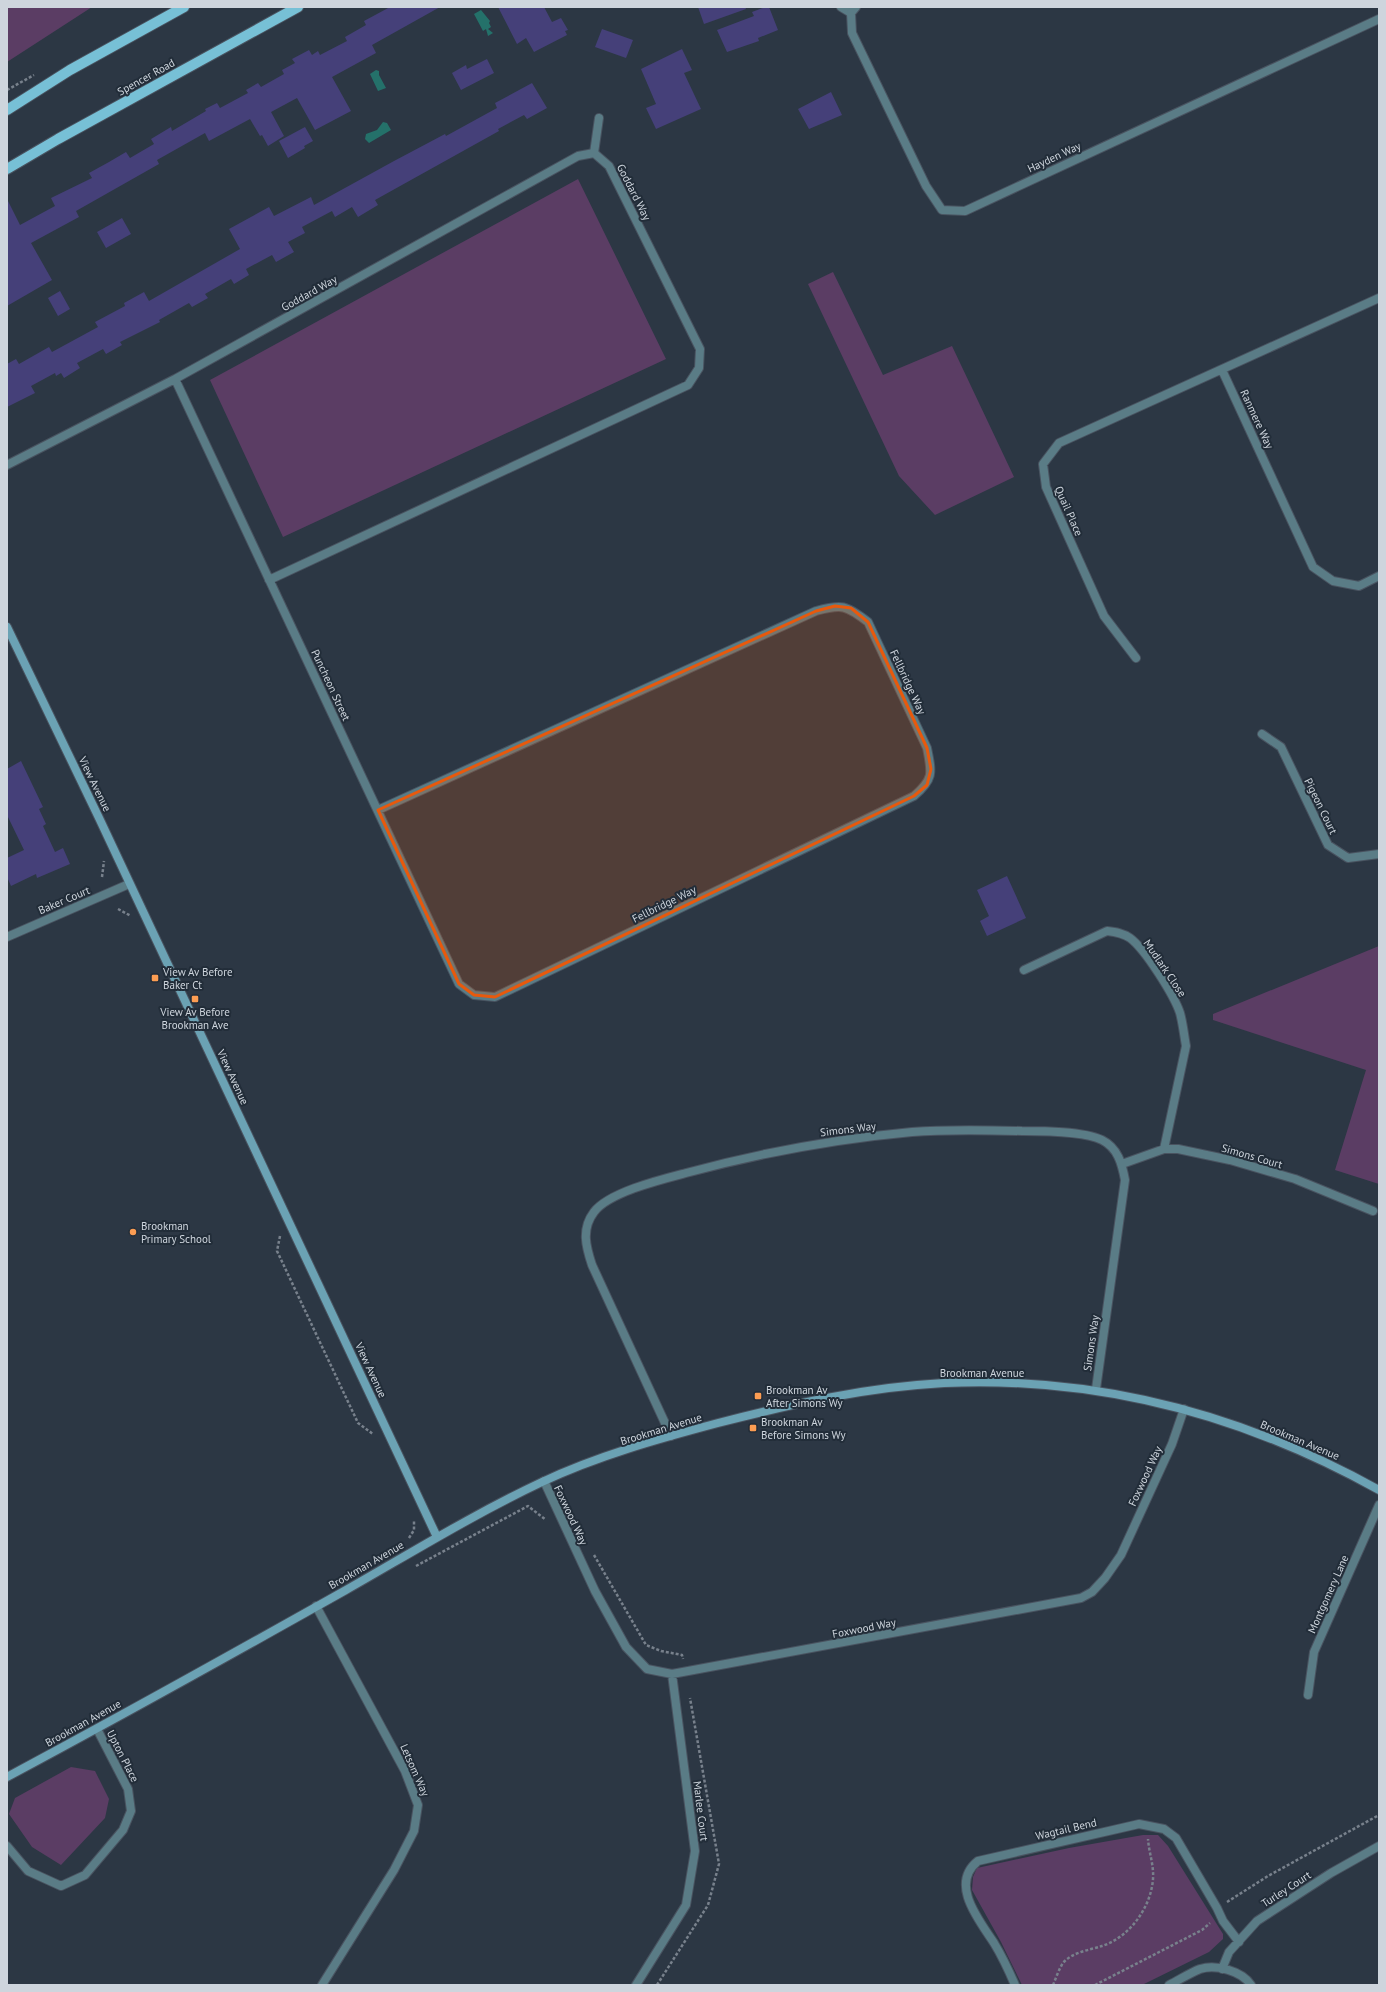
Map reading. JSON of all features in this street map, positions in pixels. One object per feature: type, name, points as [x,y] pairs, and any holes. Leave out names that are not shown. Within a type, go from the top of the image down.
[{"type":"main road","points":[[7,110],[70,70],[184,7]]},
{"type":"main road","name":"Spencer Road","points":[[7,169],[58,139],[298,7]]},
{"type":"street","points":[[841,7],[854,10]]},
{"type":"street","name":"Hayden Way","points":[[854,10],[852,33],[926,186],[942,210],[965,211],[1379,19]]},
{"type":"street","points":[[594,153],[599,118]]},
{"type":"street","name":"Goddard Way","points":[[7,464],[175,380],[578,156],[594,153],[609,166],[700,348],[699,368],[688,384],[269,580]]},
{"type":"street","points":[[1222,370],[1379,298]]},
{"type":"street","name":"Ranmere Way","points":[[1222,370],[1313,567],[1333,581],[1359,586],[1379,576]]},
{"type":"street","name":"Quail Place","points":[[1136,658],[1104,616],[1046,487],[1043,464],[1060,443],[1222,370]]},
{"type":"street","name":"Puncheon Street","points":[[175,380],[459,984],[474,995]]},
{"type":"street","name":"Fellbridge Way","points":[[378,810],[816,611],[835,606],[851,608],[868,622],[926,748],[931,769],[927,785],[914,796],[495,997],[474,995]]},
{"type":"street","name":"View Avenue","points":[[7,627],[130,884],[437,1537]]},
{"type":"street","name":"Pigeon Court","points":[[1262,734],[1281,747],[1328,845],[1348,858],[1379,854]]},
{"type":"street","name":"Baker Court","points":[[7,937],[130,884]]},
{"type":"street","name":"Mudlark Close","points":[[1024,970],[1107,931],[1119,932],[1130,938],[1139,946],[1172,996],[1180,1012],[1186,1046],[1164,1149]]},
{"type":"street","name":"Simons Way","points":[[671,1436],[592,1265],[585,1245],[586,1228],[595,1211],[611,1200],[650,1182],[745,1157],[831,1141],[913,1132],[971,1130],[1044,1132],[1085,1136],[1102,1140],[1114,1150],[1122,1164],[1125,1180],[1096,1389]]},
{"type":"street","name":"Simons Court","points":[[1122,1164],[1164,1149],[1178,1149],[1230,1160],[1295,1179],[1373,1211]]},
{"type":"street","name":"Brookman Avenue","points":[[7,1777],[97,1729],[437,1537],[544,1481],[599,1459],[671,1436],[791,1405],[891,1388],[943,1383],[1000,1382],[1096,1389],[1226,1420],[1264,1435],[1346,1472],[1379,1490]]},
{"type":"street","name":"Foxwood Way","points":[[544,1481],[595,1591],[626,1646],[647,1669],[672,1674],[1081,1598],[1092,1592],[1105,1578],[1121,1555],[1172,1444],[1184,1409]]},
{"type":"street","name":"Montgomery Lane","points":[[1308,1695],[1314,1652],[1379,1505]]},
{"type":"street","name":"Letsom Way","points":[[316,1606],[406,1771],[418,1806],[414,1832],[394,1870],[322,1985]]},
{"type":"street","name":"Marlee Court","points":[[636,1985],[686,1905],[695,1850],[672,1674]]},
{"type":"street","name":"Upton Place","points":[[7,1846],[28,1871],[61,1886],[85,1875],[123,1830],[131,1811],[128,1789],[97,1729]]},
{"type":"street","name":"Wagtail Bend","points":[[1015,1985],[968,1898],[966,1886],[967,1877],[971,1867],[978,1861],[1139,1824],[1152,1825],[1164,1829],[1176,1838],[1223,1921],[1239,1942]]},
{"type":"street","name":"Turley Court","points":[[1222,1969],[1230,1952],[1256,1921],[1331,1873],[1379,1846]]},
{"type":"street","points":[[1169,1985],[1201,1969],[1222,1969],[1237,1974],[1251,1985]]},
{"type":"path","points":[[118,909],[131,916],[134,923]]},
{"type":"path","points":[[280,1235],[277,1251],[358,1423],[375,1436]]},
{"type":"path","points":[[411,1569],[528,1506],[546,1520]]},
{"type":"path","points":[[408,1540],[414,1530],[414,1520],[411,1514]]},
{"type":"path","points":[[1095,1985],[1202,1930],[1214,1920],[1227,1902],[1250,1887],[1379,1815]]},
{"type":"path","points":[[1053,1985],[1064,1962],[1076,1953],[1112,1941],[1122,1935],[1141,1916],[1148,1900],[1153,1879],[1148,1838],[1152,1825]]},
{"type":"highlighted area","points":[[835,606],[851,608],[868,622],[927,748],[931,769],[927,785],[914,796],[495,997],[474,995],[459,984],[378,810],[816,611]]},
{"type":"shaded area","points":[[7,7],[92,7],[7,62]]},
{"type":"shaded area","points":[[481,10],[490,21],[489,23],[491,27],[488,29],[493,33],[488,36],[486,29],[483,31],[474,14]]},
{"type":"shaded area","points":[[376,70],[379,71],[379,75],[386,88],[378,91],[370,74]]},
{"type":"shaded area","points":[[383,122],[387,123],[391,130],[369,143],[365,139],[366,134],[377,130]]},
{"type":"shaded area","points":[[578,179],[666,359],[283,537],[210,380]]},
{"type":"shaded area","points":[[833,272],[883,375],[952,346],[1014,477],[935,515],[899,476],[808,284]]},
{"type":"shaded area","points":[[1379,946],[1379,1184],[1335,1170],[1366,1070],[1213,1020],[1213,1014]]},
{"type":"shaded area","points":[[71,1767],[95,1771],[109,1799],[105,1818],[61,1865],[32,1847],[9,1814],[15,1798]]},
{"type":"shaded area","points":[[1143,1835],[1158,1835],[1168,1846],[1223,1934],[1223,1939],[1209,1952],[1142,1985],[1022,1985],[1001,1942],[972,1890],[973,1877],[977,1868],[1069,1848]]},
{"type":"building","points":[[390,7],[440,7],[372,45],[376,53],[332,77],[351,111],[315,130],[297,98],[271,112],[284,136],[268,146],[250,119],[209,141],[205,133],[157,160],[159,164],[76,211],[79,217],[31,243],[52,280],[7,306],[7,199],[20,225],[55,206],[51,198],[92,178],[89,173],[126,152],[130,158],[154,144],[151,139],[171,127],[172,131],[206,111],[205,109],[217,103],[220,108],[248,93],[246,90],[258,83],[261,87],[284,74],[282,70],[295,63],[292,59],[309,50],[312,55],[318,51],[320,55],[347,41],[345,37],[366,25],[364,21]]},
{"type":"building","points":[[498,7],[544,7],[552,22],[561,18],[568,30],[565,31],[567,35],[534,52],[526,38],[517,44]]},
{"type":"building","points":[[698,7],[745,7],[746,9],[704,24]]},
{"type":"building","points":[[769,7],[778,30],[758,38],[759,41],[727,52],[717,30],[754,16],[752,12]]},
{"type":"building","points":[[602,29],[633,40],[626,58],[595,47]]},
{"type":"building","points":[[682,49],[692,70],[684,73],[701,109],[656,129],[646,108],[656,104],[641,69]]},
{"type":"building","points":[[487,59],[494,73],[461,90],[452,73],[466,65],[467,69]]},
{"type":"building","points":[[532,83],[547,108],[527,119],[524,115],[498,129],[499,131],[375,200],[378,205],[358,217],[352,207],[335,217],[332,211],[302,227],[305,233],[288,242],[294,252],[276,262],[272,255],[246,269],[249,275],[234,284],[231,279],[205,294],[208,298],[192,307],[189,303],[159,320],[160,322],[120,342],[122,345],[106,354],[103,349],[77,363],[80,368],[64,378],[61,373],[56,376],[55,373],[31,386],[35,393],[7,407],[7,364],[16,359],[19,364],[49,347],[52,352],[98,327],[95,322],[125,306],[124,303],[144,292],[149,301],[240,249],[229,229],[269,207],[274,216],[311,197],[314,205],[394,161],[445,134],[446,136],[497,108],[495,103]]},
{"type":"building","points":[[831,92],[842,115],[809,129],[798,109]]},
{"type":"building","points":[[305,127],[313,141],[304,146],[305,148],[288,158],[279,141]]},
{"type":"building","points":[[122,218],[131,234],[106,248],[97,232]]},
{"type":"building","points":[[60,291],[70,309],[58,316],[48,298]]},
{"type":"building","points":[[21,761],[43,807],[39,809],[46,824],[43,826],[55,852],[63,848],[70,864],[37,878],[36,874],[11,886],[7,877],[7,858],[24,850],[7,815],[7,769]]},
{"type":"building","points":[[1007,876],[1026,918],[987,936],[980,921],[989,916],[977,890]]},
{"type":"place","name":"View Av Before Baker Ct","points":[[155,978]]},
{"type":"place","name":"View Av Before Brookman Ave","points":[[195,999]]},
{"type":"place","name":"Brookman Primary School","points":[[133,1232]]},
{"type":"place","name":"Brookman Av After Simons Wy","points":[[758,1396]]},
{"type":"place","name":"Brookman Av Before Simons Wy","points":[[753,1428]]}]
